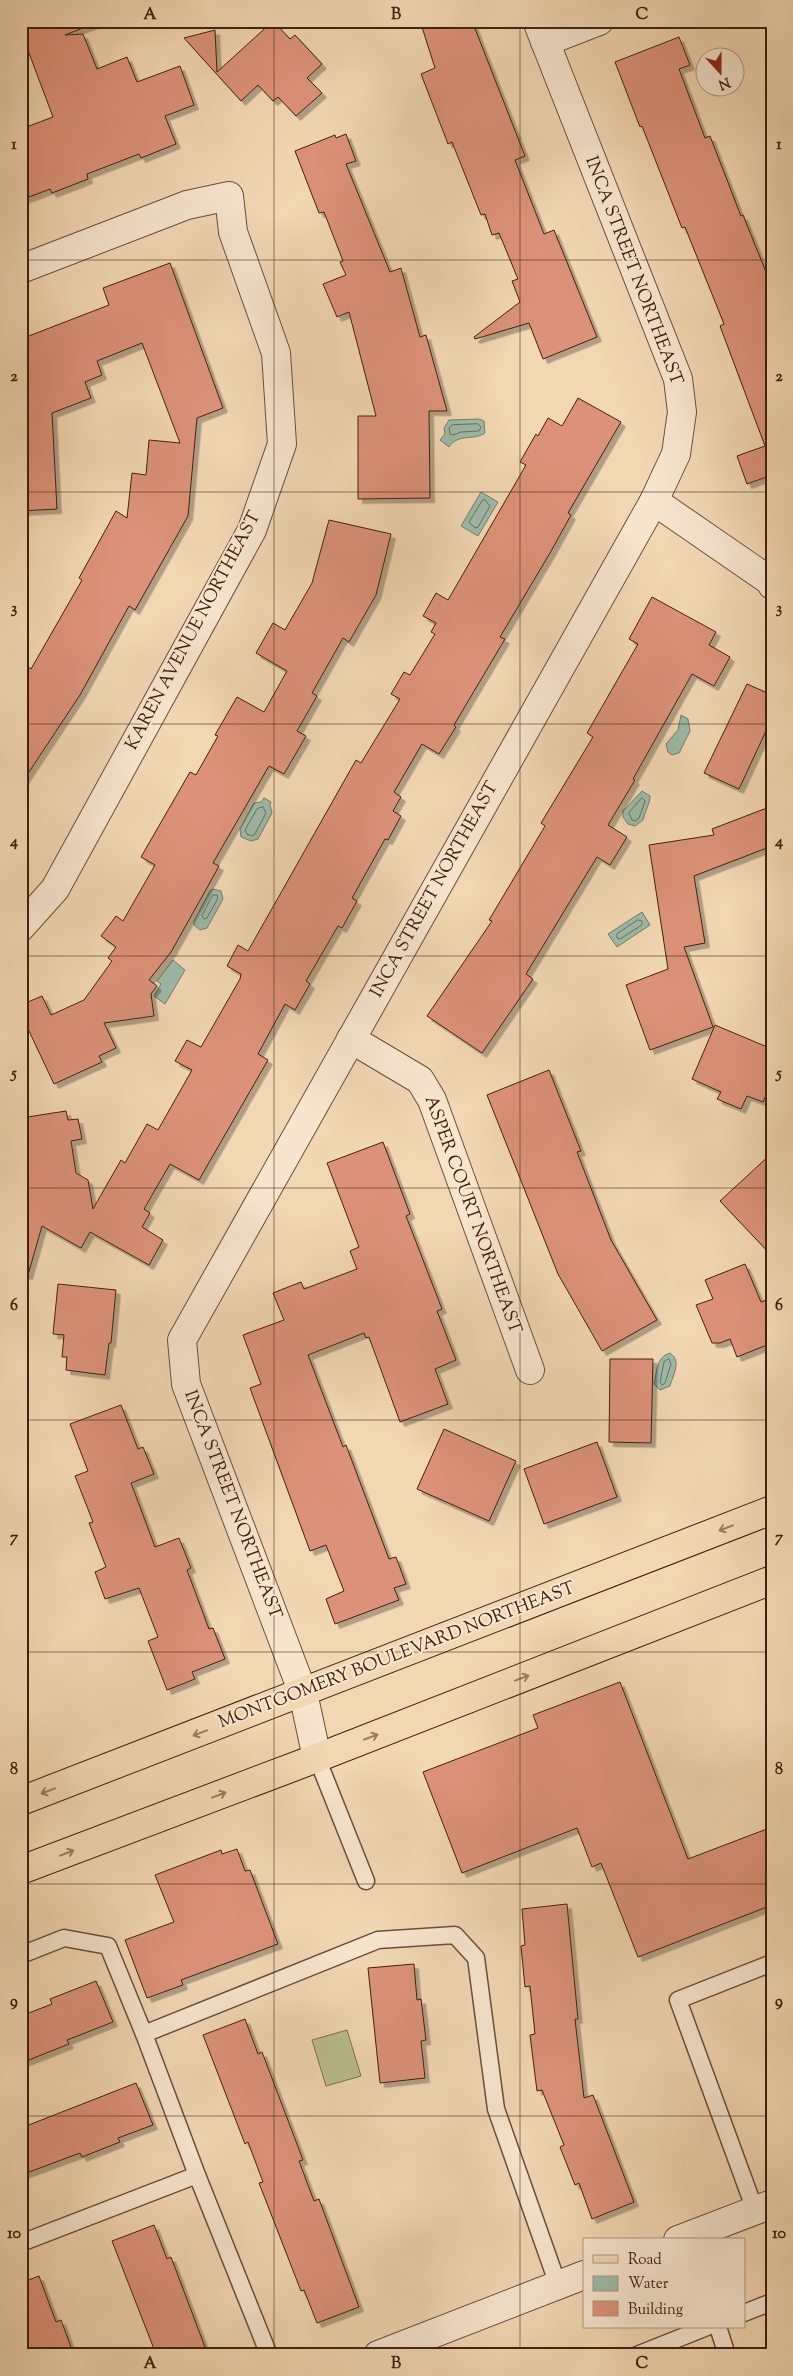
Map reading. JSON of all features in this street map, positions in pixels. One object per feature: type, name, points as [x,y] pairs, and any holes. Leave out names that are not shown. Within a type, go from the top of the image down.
[{"type":"main road","name":"MONTGOMERY BOULEVARD NORTHEAST","points":[[21,1802],[772,1510]]},
{"type":"main road","points":[[21,1870],[317,1758],[772,1580]]},
{"type":"street","points":[[541,32],[599,21]]},
{"type":"street","name":"INCA STREET NORTHEAST","points":[[317,1758],[303,1693],[186,1384],[182,1340],[654,501],[676,454],[682,412],[678,379],[541,32]]},
{"type":"street","name":"KAREN AVENUE NORTHEAST","points":[[21,269],[186,205],[229,196],[233,232],[276,353],[282,444],[252,530],[56,889],[21,927]]},
{"type":"street","points":[[654,501],[770,581],[772,585]]},
{"type":"street","name":"ASPER COURT NORTHEAST","points":[[351,1038],[420,1080],[432,1100],[530,1370]]},
{"type":"street","points":[[683,2238],[763,2207]]},
{"type":"street","points":[[378,2355],[583,2275]]},
{"type":"lane","points":[[317,1758],[366,1881]]},
{"type":"lane","points":[[144,2034],[378,1940],[455,1935],[476,1958],[496,2109],[558,2285]]},
{"type":"lane","points":[[21,1955],[64,1938],[108,1946],[269,2355]]},
{"type":"lane","points":[[763,2207],[678,2000],[772,1963]]},
{"type":"lane","points":[[21,2243],[197,2174]]},
{"type":"lane","points":[[746,2312],[772,2302]]},
{"type":"lane","points":[[636,2355],[704,2328]]},
{"type":"lane","points":[[718,2328],[727,2355]]},
{"type":"green space","points":[[347,2030],[361,2076],[326,2086],[312,2040]]},
{"type":"water","points":[[479,419],[484,421],[485,433],[476,437],[457,440],[449,447],[440,440],[445,434],[444,428],[449,420]]},
{"type":"water","points":[[481,492],[498,502],[478,536],[461,526]]},
{"type":"water","points":[[681,715],[688,719],[690,731],[679,753],[672,755],[668,752],[666,744],[678,730]]},
{"type":"water","points":[[642,791],[650,796],[643,820],[635,826],[628,824],[623,817],[623,811]]},
{"type":"water","points":[[264,798],[271,802],[272,813],[258,839],[251,841],[241,837],[240,829],[254,803],[261,802]]},
{"type":"water","points":[[213,889],[221,891],[223,899],[207,928],[200,930],[194,925],[194,921],[210,891]]},
{"type":"water","points":[[642,912],[650,925],[617,947],[608,934]]},
{"type":"water","points":[[173,960],[185,970],[165,1004],[154,996],[161,984],[157,981]]},
{"type":"water","points":[[670,1353],[674,1356],[676,1364],[674,1373],[670,1386],[660,1390],[654,1384],[658,1365],[665,1355]]},
{"type":"building","points":[[21,21],[95,21],[96,23],[65,35],[83,34],[97,69],[127,57],[137,82],[180,66],[194,105],[165,116],[176,144],[141,158],[139,154],[87,174],[88,179],[52,193],[50,189],[21,200],[21,129],[53,117],[26,45],[21,47]]},
{"type":"building","points":[[273,21],[290,39],[295,35],[322,64],[307,78],[322,93],[296,116],[278,97],[273,101],[258,85],[241,101],[184,38],[215,30],[217,72]]},
{"type":"building","points":[[420,21],[472,21],[525,156],[515,160],[544,234],[554,230],[597,337],[543,359],[529,323],[475,339],[474,337],[520,302],[512,281],[518,279],[499,233],[492,235],[485,214],[481,215],[452,142],[448,144],[421,74],[435,68]]},
{"type":"building","points":[[679,37],[690,65],[679,69],[705,138],[710,136],[741,216],[743,215],[772,287],[772,475],[747,484],[737,456],[765,446],[720,326],[724,324],[685,227],[682,228],[615,62]]},
{"type":"building","points":[[346,134],[356,161],[346,164],[390,272],[401,268],[420,337],[426,335],[447,411],[429,411],[430,498],[358,499],[358,416],[376,416],[349,312],[337,317],[323,284],[346,275],[340,262],[343,261],[324,212],[319,213],[295,151],[335,135],[336,138]]},
{"type":"building","points":[[170,263],[223,408],[197,418],[188,516],[135,610],[129,606],[80,695],[21,784],[21,662],[31,669],[82,580],[79,578],[116,511],[127,518],[132,473],[146,475],[149,440],[180,443],[142,343],[97,361],[102,375],[85,382],[91,398],[52,413],[57,509],[21,511],[21,339],[109,305],[103,288]]},
{"type":"building","points":[[578,398],[621,422],[568,513],[571,515],[550,553],[500,637],[505,639],[454,725],[456,727],[439,754],[422,744],[394,792],[401,797],[393,811],[401,816],[388,840],[385,839],[352,898],[357,901],[342,928],[338,926],[306,981],[310,984],[295,1010],[285,1004],[258,1054],[268,1060],[199,1180],[170,1164],[144,1209],[150,1213],[142,1227],[163,1240],[149,1265],[90,1232],[81,1248],[42,1226],[28,1275],[21,1274],[21,1118],[66,1111],[68,1120],[78,1119],[82,1139],[71,1141],[76,1173],[88,1180],[93,1209],[121,1160],[125,1163],[147,1124],[158,1130],[192,1070],[175,1061],[187,1040],[201,1047],[240,979],[241,974],[227,966],[238,945],[248,951],[356,760],[361,763],[400,699],[391,694],[404,672],[410,675],[435,634],[431,632],[436,623],[423,616],[436,593],[448,600],[526,465],[520,462],[536,434],[538,436],[548,418],[562,426]]},
{"type":"building","points":[[329,520],[391,534],[376,595],[349,642],[343,638],[312,693],[317,696],[297,731],[306,736],[284,774],[269,766],[213,863],[219,866],[171,952],[149,980],[157,986],[151,994],[154,1016],[104,1023],[116,1048],[99,1056],[102,1062],[54,1084],[21,1014],[21,1005],[42,996],[51,1015],[84,1000],[112,961],[108,958],[116,947],[101,936],[116,916],[123,921],[155,865],[141,857],[190,772],[196,775],[218,736],[215,735],[237,697],[264,712],[287,671],[256,653],[273,623],[285,630],[312,583]]},
{"type":"building","points":[[652,597],[716,632],[709,645],[730,657],[714,686],[692,674],[633,779],[635,780],[608,825],[627,837],[610,865],[597,857],[526,974],[533,979],[482,1053],[427,1016],[492,921],[489,920],[545,826],[541,823],[593,737],[587,733],[638,644],[629,639]]},
{"type":"building","points":[[747,684],[772,695],[772,718],[739,789],[704,773]]},
{"type":"building","points":[[772,806],[772,846],[694,876],[705,943],[684,947],[713,1027],[650,1050],[626,985],[668,969],[649,845],[714,835],[712,829]]},
{"type":"building","points":[[715,1025],[772,1049],[772,1082],[763,1102],[747,1096],[741,1109],[717,1099],[721,1092],[692,1079]]},
{"type":"building","points":[[549,1070],[581,1151],[577,1152],[611,1240],[657,1320],[602,1351],[558,1274],[487,1095]]},
{"type":"building","points":[[383,1142],[410,1214],[406,1216],[442,1309],[437,1311],[456,1360],[435,1369],[448,1404],[400,1422],[369,1337],[366,1338],[364,1333],[308,1355],[343,1447],[346,1445],[389,1559],[396,1557],[406,1584],[394,1588],[399,1600],[335,1624],[326,1599],[344,1591],[326,1545],[310,1551],[250,1388],[261,1384],[243,1335],[284,1320],[273,1293],[301,1282],[304,1289],[357,1269],[350,1251],[359,1247],[327,1163]]},
{"type":"building","points":[[772,1153],[772,1256],[720,1201]]},
{"type":"building","points":[[745,1264],[761,1302],[772,1298],[772,1343],[737,1357],[730,1339],[720,1343],[712,1343],[696,1305],[713,1299],[705,1280]]},
{"type":"building","points":[[58,1284],[116,1290],[111,1343],[109,1343],[105,1375],[66,1370],[67,1357],[62,1357],[64,1335],[53,1334]]},
{"type":"building","points":[[610,1359],[653,1359],[651,1443],[609,1442]]},
{"type":"building","points":[[121,1405],[138,1449],[143,1447],[154,1474],[131,1483],[155,1547],[179,1538],[191,1568],[187,1570],[209,1629],[213,1628],[225,1659],[192,1672],[195,1679],[167,1690],[148,1641],[158,1637],[139,1588],[105,1599],[95,1572],[106,1567],[89,1523],[93,1522],[75,1476],[88,1471],[70,1424]]},
{"type":"building","points":[[444,1429],[516,1461],[489,1521],[417,1489]]},
{"type":"building","points":[[597,1442],[617,1497],[544,1524],[524,1469]]},
{"type":"building","points":[[620,1682],[688,1859],[772,1827],[772,1905],[638,1957],[601,1863],[592,1867],[577,1828],[462,1873],[423,1772],[538,1728],[533,1715]]},
{"type":"building","points":[[237,1849],[245,1871],[250,1870],[278,1944],[181,1980],[183,1985],[147,1998],[125,1940],[174,1922],[155,1875],[221,1850],[222,1854]]},
{"type":"building","points":[[567,1904],[578,2019],[575,2019],[584,2098],[593,2095],[634,2202],[592,2219],[579,2183],[575,2185],[560,2147],[564,2145],[542,2090],[537,2091],[530,2035],[535,2034],[530,1986],[525,1987],[521,1946],[525,1945],[522,1909]]},
{"type":"building","points":[[414,1964],[417,2000],[421,1999],[426,2040],[421,2041],[425,2078],[380,2083],[368,1968]]},
{"type":"building","points":[[96,1981],[113,2022],[67,2040],[69,2044],[21,2063],[21,2016],[52,2004],[50,1999]]},
{"type":"building","points":[[245,2019],[258,2054],[262,2052],[303,2160],[299,2161],[314,2201],[319,2199],[359,2307],[317,2323],[304,2290],[301,2291],[259,2183],[263,2182],[248,2142],[245,2144],[203,2035]]},
{"type":"building","points":[[136,2083],[153,2125],[118,2138],[120,2142],[82,2157],[80,2153],[21,2175],[21,2128]]},
{"type":"building","points":[[154,2225],[167,2259],[171,2257],[208,2355],[160,2355],[157,2348],[154,2349],[112,2241]]},
{"type":"building","points":[[39,2276],[56,2322],[61,2320],[74,2355],[27,2355],[21,2339],[21,2283]]}]
